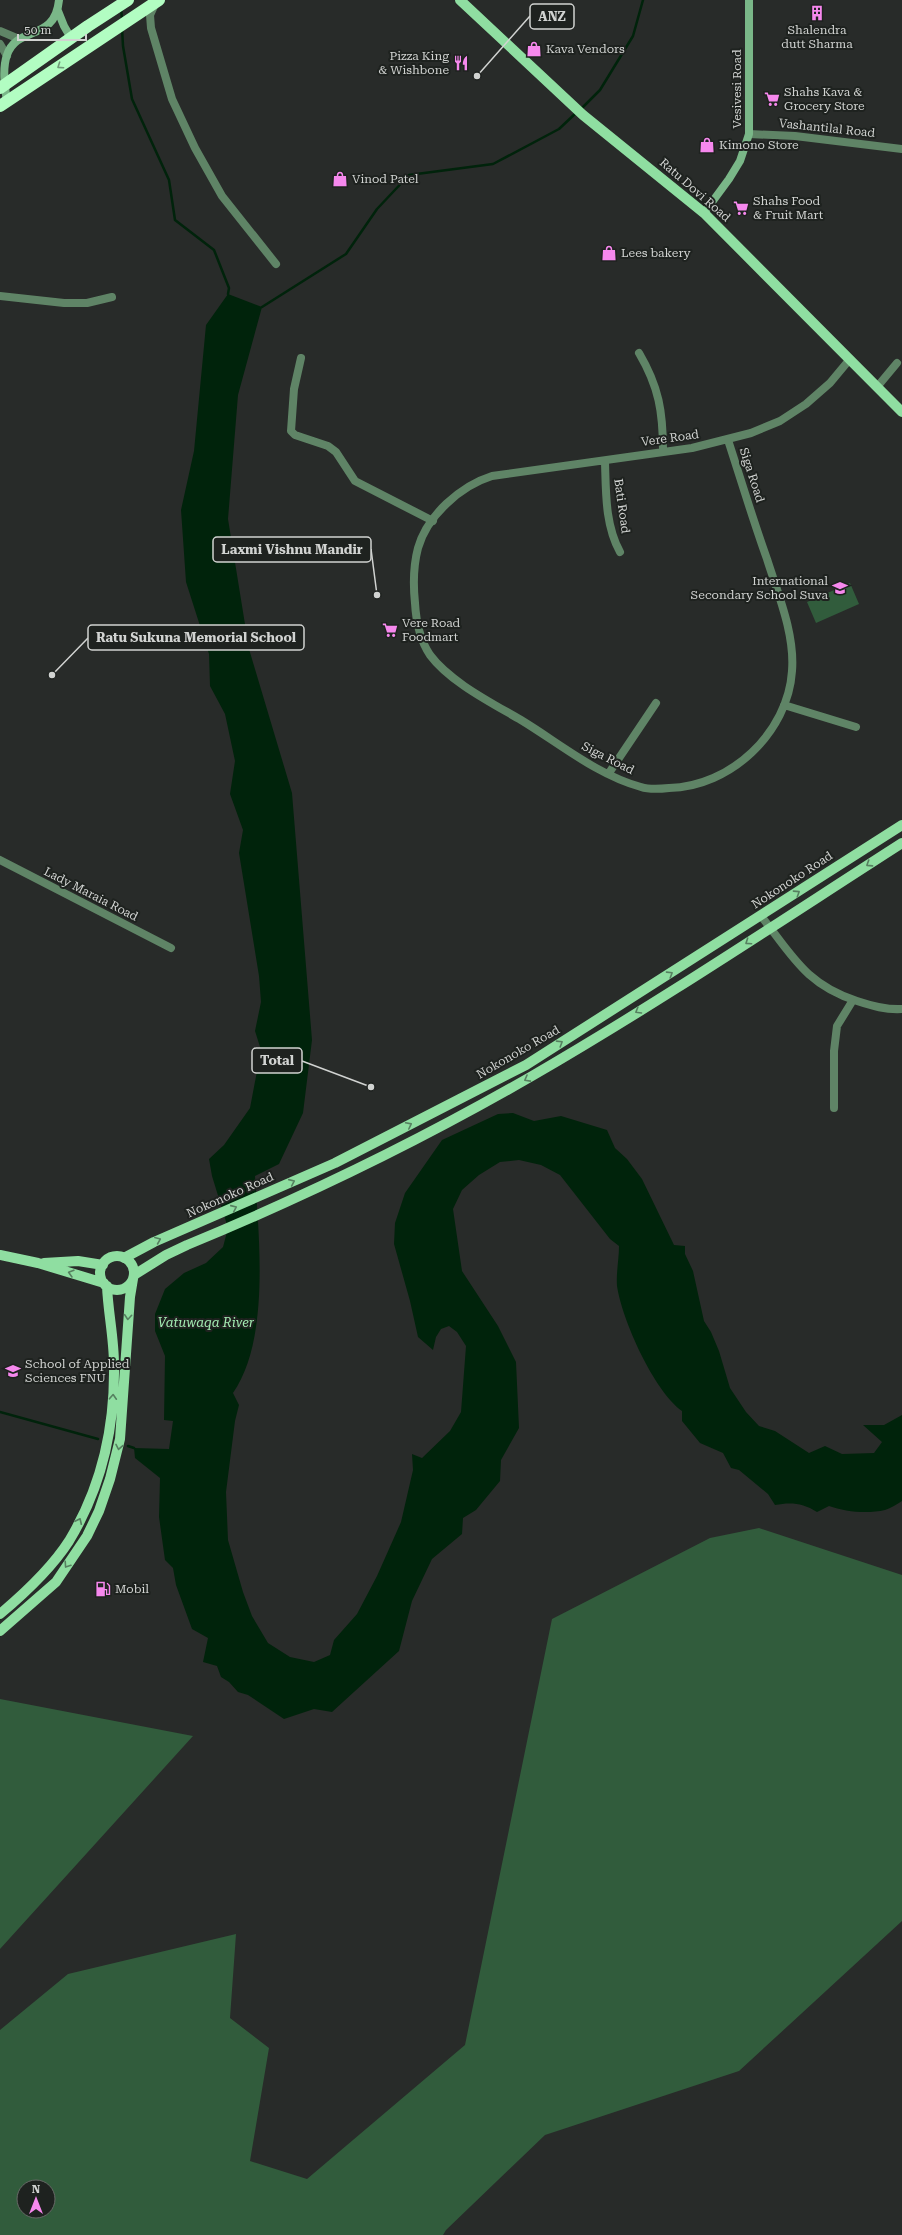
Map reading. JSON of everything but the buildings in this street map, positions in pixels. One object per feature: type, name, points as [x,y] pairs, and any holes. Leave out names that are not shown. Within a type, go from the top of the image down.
[{"type":"highway","points":[[2,87],[88,26],[128,0]]},
{"type":"highway","points":[[3,104],[155,3]]},
{"type":"main road","name":"Ratu Dovi Road","points":[[460,0],[583,115],[704,213],[902,412]]},
{"type":"main road","name":"Nokonoko Road","points":[[124,1258],[154,1242],[212,1218],[335,1163],[526,1065],[902,825]]},
{"type":"main road","points":[[0,1255],[38,1263],[105,1285],[112,1289],[122,1289],[127,1287],[134,1277],[166,1255],[344,1177],[532,1076],[704,971],[902,843]]},
{"type":"main road","points":[[485,1086],[492,1098]]},
{"type":"main road","points":[[0,1614],[28,1590],[68,1542],[94,1487],[105,1456],[111,1425],[114,1364],[105,1285],[101,1274],[103,1265],[114,1257],[124,1258],[132,1265],[134,1277],[130,1297],[120,1439],[116,1460],[99,1511],[87,1536],[56,1582],[0,1631]]},
{"type":"main road","points":[[38,1263],[78,1261],[103,1265]]},
{"type":"street","points":[[3,104],[2,87],[7,56],[12,46],[19,39],[42,30],[50,24],[58,11],[59,0]]},
{"type":"street","name":"Vesivesi Road","points":[[704,213],[729,179],[740,161],[749,134],[749,0]]},
{"type":"street","points":[[155,3],[150,15],[151,28],[172,99],[195,148],[222,196],[276,264]]},
{"type":"street","points":[[58,11],[71,38]]},
{"type":"street","points":[[0,31],[19,39]]},
{"type":"street","points":[[0,44],[7,56]]},
{"type":"street","name":"Vashantilal Road","points":[[749,134],[795,136],[902,149]]},
{"type":"street","points":[[0,296],[64,303],[87,303],[112,297]]},
{"type":"street","points":[[639,353],[650,372],[658,392],[663,452]]},
{"type":"street","points":[[301,358],[294,388],[290,431],[295,435],[328,446],[336,452],[355,481],[433,521]]},
{"type":"street","name":"Vere Road","points":[[470,486],[492,476],[591,462],[605,462],[630,456],[692,448],[728,440],[780,421],[806,404],[830,383],[850,359]]},
{"type":"street","points":[[877,387],[896,363]]},
{"type":"street","name":"Siga Road","points":[[470,486],[454,498],[433,521],[419,546],[414,564],[413,585],[418,628],[430,655],[455,679],[576,756],[623,782],[644,788],[679,788],[717,778],[749,756],[761,744],[784,705],[792,673],[791,645],[779,598],[728,440]]},
{"type":"street","name":"Bati Road","points":[[605,462],[610,523],[620,552]]},
{"type":"street","points":[[609,773],[656,703]]},
{"type":"street","points":[[784,705],[856,727]]},
{"type":"street","name":"Lady Maraia Road","points":[[0,860],[171,948]]},
{"type":"street","points":[[761,916],[786,950],[811,978],[830,990],[853,1000],[889,1010],[902,1009]]},
{"type":"street","points":[[834,1108],[834,1051],[837,1026],[853,1000]]},
{"type":"shaded area","points":[[850,583],[859,604],[816,623],[807,602]]},
{"type":"shaded area","points":[[759,1528],[902,1575],[902,1921],[739,2071],[545,2135],[446,2230],[443,2235],[0,2235],[0,2030],[68,1974],[236,1934],[230,2018],[269,2048],[250,2161],[307,2179],[465,2045],[552,1619],[710,1538]]},
{"type":"shaded area","points":[[0,1699],[193,1736],[0,1949]]},
{"type":"water","name":"Vatuwaqa River","points":[[228,294],[262,307],[238,395],[228,519],[249,649],[292,793],[312,1040],[303,1113],[279,1164],[255,1176],[260,1258],[257,1317],[253,1345],[245,1371],[233,1393],[239,1405],[235,1421],[226,1492],[228,1540],[243,1592],[252,1616],[268,1643],[290,1657],[314,1662],[330,1655],[334,1640],[357,1614],[377,1576],[401,1522],[413,1470],[412,1454],[422,1458],[450,1431],[461,1412],[466,1346],[457,1332],[449,1326],[441,1329],[436,1337],[433,1350],[418,1337],[410,1301],[394,1244],[395,1223],[405,1193],[442,1140],[498,1114],[513,1113],[534,1121],[561,1116],[607,1130],[615,1148],[627,1159],[642,1179],[674,1245],[685,1246],[685,1254],[693,1271],[704,1321],[711,1332],[719,1351],[730,1388],[746,1412],[759,1426],[775,1431],[809,1453],[825,1446],[842,1454],[874,1453],[882,1442],[863,1425],[884,1425],[902,1415],[902,1501],[885,1510],[871,1512],[849,1511],[829,1506],[817,1512],[797,1504],[775,1505],[768,1494],[739,1470],[731,1468],[723,1453],[700,1443],[682,1421],[682,1411],[671,1401],[650,1372],[632,1335],[620,1300],[617,1286],[619,1246],[610,1239],[560,1175],[541,1165],[519,1160],[500,1162],[479,1175],[462,1190],[453,1209],[462,1271],[498,1326],[516,1362],[519,1428],[501,1460],[500,1481],[476,1510],[463,1518],[462,1534],[432,1559],[412,1601],[399,1651],[332,1712],[314,1709],[284,1719],[248,1695],[238,1692],[229,1682],[221,1677],[217,1666],[203,1662],[208,1638],[192,1629],[176,1585],[173,1568],[165,1560],[159,1517],[160,1478],[135,1458],[134,1448],[169,1449],[173,1421],[164,1420],[165,1356],[155,1331],[155,1314],[165,1289],[184,1273],[206,1263],[223,1247],[228,1228],[212,1176],[209,1159],[224,1145],[250,1108],[261,1050],[255,1031],[261,1002],[259,976],[239,853],[243,830],[230,794],[235,761],[225,714],[210,686],[209,654],[186,582],[181,510],[194,451],[206,325]]},
{"type":"waterway","points":[[581,109],[600,90],[633,36],[643,0]]},
{"type":"waterway","points":[[121,8],[122,19]]},
{"type":"waterway","points":[[122,28],[123,46],[132,99],[169,180],[175,220],[214,250],[229,288],[228,294]]},
{"type":"waterway","points":[[262,307],[346,254],[377,209],[409,175],[493,164],[559,129],[577,112]]},
{"type":"waterway","points":[[0,1412],[98,1439]]},
{"type":"waterway","points":[[128,1446],[134,1448]]},
{"type":"place","name":"Shalendra dutt Sharma","points":[[817,13]]},
{"type":"place","name":"Kava Vendors","points":[[534,49]]},
{"type":"place","name":"Pizza King & Wishbone","points":[[461,63]]},
{"type":"place","name":"ANZ","points":[[477,76]]},
{"type":"place","name":"Shahs Kava & Grocery Store","points":[[772,99]]},
{"type":"place","name":"Kimono Store","points":[[707,145]]},
{"type":"place","name":"Vinod Patel","points":[[340,179]]},
{"type":"place","name":"Shahs Food & Fruit Mart","points":[[741,208]]},
{"type":"place","name":"Lees bakery","points":[[609,253]]},
{"type":"place","name":"International Secondary School Suva","points":[[840,588]]},
{"type":"place","name":"Laxmi Vishnu Mandir","points":[[377,595]]},
{"type":"place","name":"Vere Road Foodmart","points":[[390,630]]},
{"type":"place","name":"Ratu Sukuna Memorial School","points":[[52,675]]},
{"type":"place","name":"Total","points":[[371,1087]]},
{"type":"place","name":"School of Applied Sciences FNU","points":[[13,1371]]},
{"type":"place","name":"Mobil","points":[[103,1589]]}]
